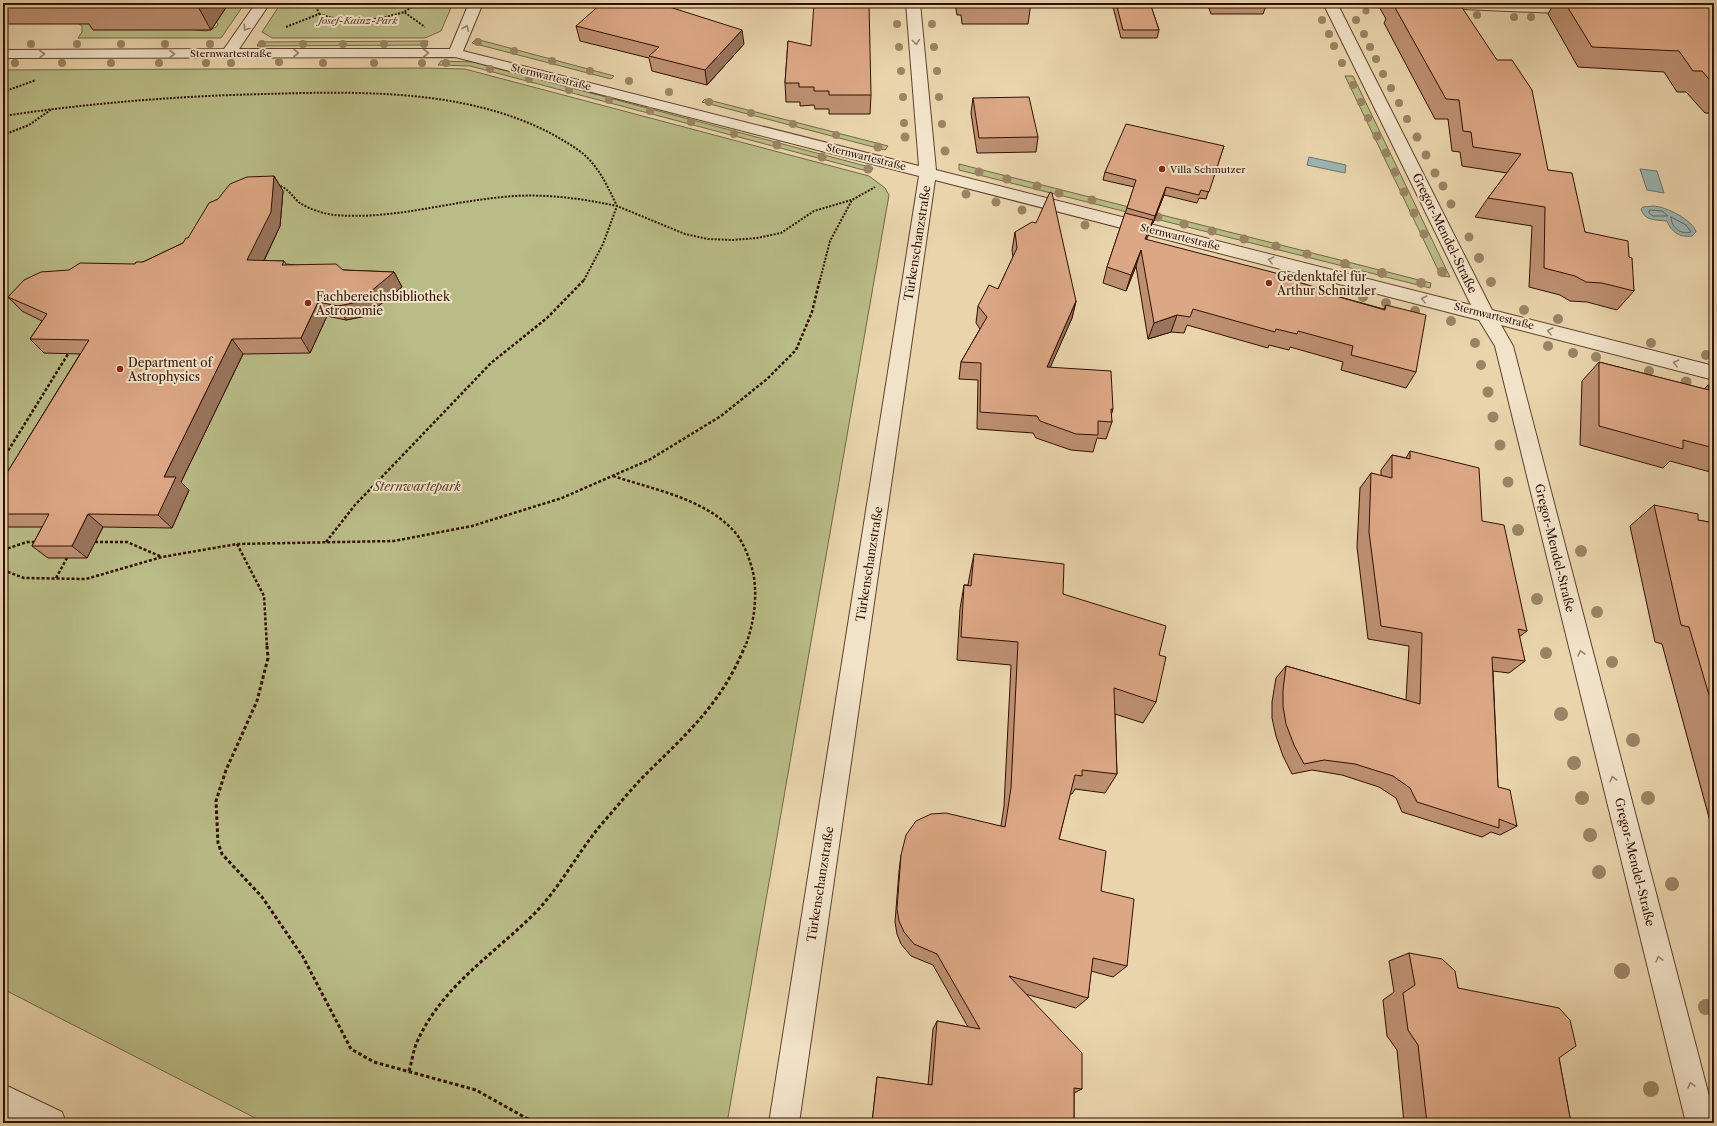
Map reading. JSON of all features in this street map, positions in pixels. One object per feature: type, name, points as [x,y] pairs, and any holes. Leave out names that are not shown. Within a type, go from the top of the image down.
[{"type":"street","points":[[229,53],[263,3]]},
{"type":"street","points":[[455,53],[476,3]]},
{"type":"street","name":"Türkenschanzstraße","points":[[784,1123],[928,173],[913,3]]},
{"type":"street","name":"Gregor-Mendel-Straße","points":[[1330,3],[1485,314],[1504,346],[1701,1123]]},
{"type":"street","points":[[1418,3],[1597,11]]},
{"type":"street","name":"Sternwartestraße","points":[[3,54],[455,53],[1714,373]]},
{"type":"street","points":[[3,1099],[51,1123]]},
{"type":"path","points":[[315,3],[319,14]]},
{"type":"path","points":[[282,28],[319,14],[330,18],[359,21],[389,17],[404,12],[418,3]]},
{"type":"path","points":[[404,12],[426,28]]},
{"type":"path","points":[[3,92],[43,78]]},
{"type":"path","points":[[3,116],[141,99],[282,93],[352,93],[415,97],[467,105],[522,120],[555,135],[582,153],[604,179],[617,206],[603,244],[583,283],[547,318],[491,363],[355,505],[326,542]]},
{"type":"path","points":[[3,135],[29,125],[52,109]]},
{"type":"path","points":[[273,185],[280,185],[292,193],[300,203],[332,215],[378,215],[435,206],[528,195],[579,198],[633,210],[685,234],[718,240],[753,238],[783,232],[803,217],[831,203],[852,200],[880,184],[928,173]]},
{"type":"path","points":[[3,570],[24,578],[86,579],[162,557],[237,544],[394,541],[472,526],[562,498],[613,476],[649,460],[721,416],[767,379],[796,350],[812,312],[830,241],[852,200]]},
{"type":"path","points":[[3,459],[68,354]]},
{"type":"path","points":[[409,1070],[412,1053],[430,1016],[462,979],[504,943],[550,897],[583,847],[648,770],[692,730],[718,698],[742,654],[754,615],[756,582],[749,553],[732,528],[708,510],[613,476]]},
{"type":"path","points":[[3,550],[27,542],[42,542]]},
{"type":"path","points":[[96,542],[127,542],[162,557]]},
{"type":"path","points":[[237,544],[264,596],[268,658],[257,701],[226,770],[216,801],[218,843],[222,854],[262,897],[303,957],[351,1049],[374,1062],[409,1070],[476,1090],[535,1123]]},
{"type":"path","points":[[56,578],[67,558]]},
{"type":"green space","points":[[222,3],[245,3],[221,38],[78,38],[82,32],[82,26],[71,18],[206,31],[216,27],[218,24],[216,22]]},
{"type":"green space","name":"Josef-Kainz-Park","points":[[281,3],[453,3],[441,31],[425,38],[272,38],[262,32]]},
{"type":"green space","points":[[476,39],[614,76],[611,79],[472,43]]},
{"type":"green space","points":[[428,41],[427,45],[257,46],[259,42]]},
{"type":"green space","points":[[441,61],[474,62],[873,168],[871,172],[470,66],[438,65]]},
{"type":"green space","name":"Sternwartepark","points":[[465,69],[869,176],[885,188],[889,195],[727,1123],[265,1123],[3,989],[3,70]]},
{"type":"green space","points":[[1345,76],[1353,76],[1450,277],[1441,276]]},
{"type":"green space","points":[[705,99],[888,146],[885,150],[702,102]]},
{"type":"green space","points":[[959,164],[1137,209],[1135,214],[959,170]]},
{"type":"green space","points":[[1146,211],[1431,283],[1430,288],[1144,216]]},
{"type":"water","points":[[1309,157],[1346,165],[1345,173],[1307,165]]},
{"type":"water","points":[[1640,169],[1657,171],[1664,193],[1647,190]]},
{"type":"water","points":[[1653,206],[1664,208],[1678,214],[1694,227],[1696,232],[1692,236],[1680,235],[1671,228],[1667,221],[1648,218],[1641,209],[1643,207]]},
{"type":"building","points":[[602,3],[657,3],[742,30],[705,70],[649,56],[659,47],[576,26]]},
{"type":"building","points":[[814,3],[869,3],[871,95],[829,95],[829,91],[814,91],[814,87],[799,87],[799,83],[785,83],[788,41],[811,46]]},
{"type":"building","points":[[1116,3],[1150,3],[1159,30],[1123,30]]},
{"type":"building","points":[[1396,3],[1459,3],[1497,60],[1512,60],[1532,90],[1548,170],[1572,173],[1585,232],[1628,241],[1629,257],[1632,258],[1634,291],[1602,283],[1586,282],[1575,276],[1544,268],[1545,207],[1488,198],[1521,154],[1473,147],[1471,132],[1463,131],[1459,100],[1446,99],[1393,4],[1397,4]]},
{"type":"building","points":[[1565,3],[1714,3],[1714,85],[1702,71],[1693,71],[1679,51],[1592,47]]},
{"type":"building","points":[[1029,97],[1038,137],[979,138],[973,98]]},
{"type":"building","name":"Villa Schmutzer","points":[[1126,124],[1224,146],[1209,192],[1201,190],[1199,195],[1166,187],[1155,216],[1127,208],[1136,180],[1105,172]]},
{"type":"building","name":"Department of Astrophysics","points":[[274,176],[271,212],[247,260],[284,261],[282,265],[336,264],[343,270],[394,272],[358,302],[338,306],[318,302],[301,338],[232,339],[164,477],[176,477],[158,515],[88,514],[72,546],[32,546],[49,514],[3,514],[3,476],[5,476],[89,340],[30,339],[47,314],[8,297],[24,280],[41,272],[69,270],[80,263],[135,264],[136,262],[143,262],[183,243],[186,238],[188,238],[209,203],[218,199],[230,184],[247,177]]},
{"type":"building","points":[[1050,192],[1052,193],[1076,301],[1047,367],[1111,371],[1113,409],[1111,409],[1112,422],[1098,421],[1098,435],[1076,434],[1040,421],[1037,416],[980,412],[981,363],[961,362],[987,317],[978,306],[989,285],[998,289],[1017,248],[1015,232],[1032,222],[1036,223]]},
{"type":"building","points":[[1125,213],[1153,220],[1145,239],[1287,276],[1286,279],[1319,288],[1318,291],[1385,310],[1386,305],[1426,315],[1416,372],[1351,355],[1353,346],[1298,331],[1297,334],[1276,329],[1275,332],[1193,309],[1190,317],[1177,315],[1154,323],[1141,250],[1131,275],[1107,267]]},
{"type":"building","points":[[1599,362],[1709,390],[1708,385],[1714,386],[1714,448],[1683,440],[1683,449],[1599,426]]},
{"type":"building","points":[[1410,451],[1479,468],[1482,521],[1504,525],[1527,631],[1518,629],[1525,661],[1492,657],[1498,787],[1510,790],[1517,826],[1499,819],[1499,828],[1417,802],[1410,788],[1393,776],[1355,764],[1324,760],[1304,764],[1294,745],[1286,724],[1283,706],[1283,690],[1286,666],[1420,704],[1422,633],[1381,626],[1369,532],[1371,473],[1392,478],[1392,455],[1410,459]]},
{"type":"building","points":[[1654,505],[1698,514],[1698,520],[1714,523],[1714,712],[1689,627],[1681,625]]},
{"type":"building","points":[[974,554],[1064,564],[1063,594],[1166,626],[1159,655],[1166,657],[1156,702],[1114,688],[1117,774],[1082,770],[1082,776],[1075,775],[1059,839],[1106,851],[1101,891],[1134,899],[1127,966],[1093,958],[1088,998],[1009,976],[1082,1053],[1082,1089],[1074,1088],[1074,1123],[872,1123],[877,1077],[932,1085],[937,1021],[980,1029],[937,954],[914,944],[904,932],[899,921],[897,909],[901,855],[906,835],[916,821],[931,814],[946,813],[1005,827],[1011,788],[1018,642],[961,637],[964,585],[971,586]]},
{"type":"building","points":[[1409,953],[1442,959],[1455,971],[1458,988],[1559,1008],[1570,1020],[1576,1046],[1559,1058],[1571,1123],[1427,1123],[1418,1045],[1408,1030],[1403,993],[1415,985]]},
{"type":"place","name":"Villa Schmutzer","points":[[1162,169]]},
{"type":"place","name":"Gedenktafel für Arthur Schnitzler","points":[[1269,283]]},
{"type":"place","name":"Fachbereichsbibliothek Astronomie","points":[[308,303]]},
{"type":"place","name":"Department of Astrophysics","points":[[120,369]]}]
